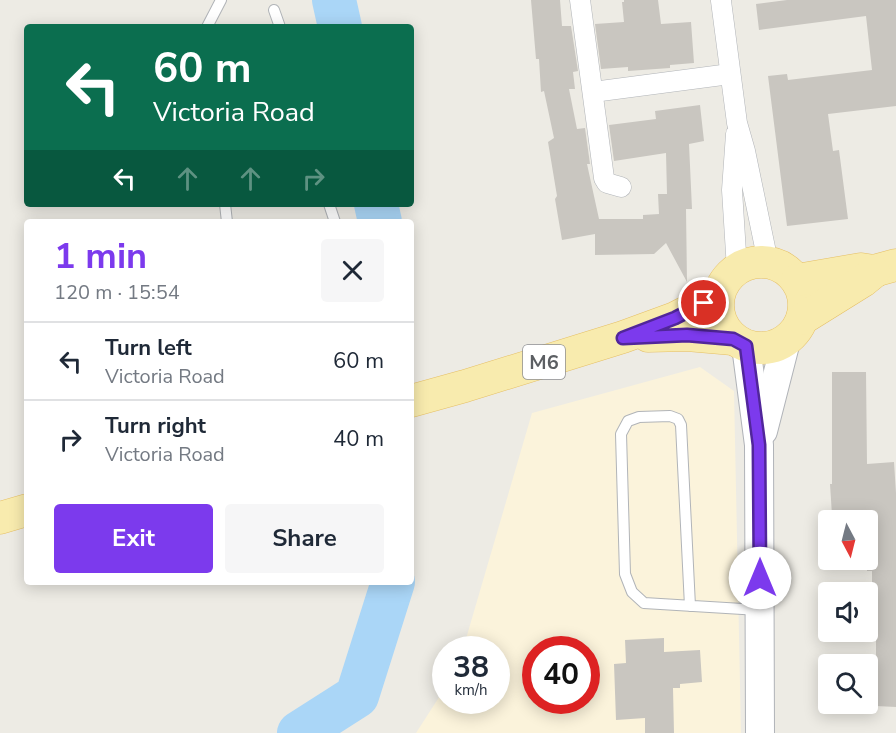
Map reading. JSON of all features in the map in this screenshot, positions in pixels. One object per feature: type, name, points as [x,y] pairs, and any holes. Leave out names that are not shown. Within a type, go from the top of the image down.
[{"type":"main road","points":[[737,269],[746,265],[768,262],[789,272],[796,280],[804,300],[794,330]]},
{"type":"main road","name":"M6","points":[[796,280],[861,269],[885,268]]},
{"type":"main road","name":"M6","points":[[623,338],[687,335],[760,348],[774,346],[863,281],[885,268]]},
{"type":"main road","name":"M6","points":[[414,400],[623,338],[675,318],[718,296],[728,278],[737,269]]},
{"type":"main road","points":[[718,296],[719,314],[723,327],[739,343]]},
{"type":"main road","points":[[0,518],[24,511]]},
{"type":"street","points":[[580,0],[605,180],[607,183],[621,187]]},
{"type":"street","points":[[718,0],[737,123],[768,262]]},
{"type":"street","points":[[593,92],[730,74]]},
{"type":"street","points":[[737,123],[732,190],[737,269]]},
{"type":"street","points":[[759,445],[794,330]]},
{"type":"street","points":[[739,343],[759,445],[760,733]]},
{"type":"lane","points":[[209,24],[221,0]]},
{"type":"lane","points":[[274,10],[279,24]]},
{"type":"lane","points":[[690,606],[681,426],[678,420],[670,416],[639,417],[628,421],[621,434],[625,574],[632,592],[644,603],[690,606],[759,610]]},
{"type":"shaded area","points":[[700,367],[734,391],[741,733],[416,733],[432,708],[432,714],[510,714],[510,636],[467,636],[532,413]]},
{"type":"building","points":[[531,0],[560,0],[562,26],[571,26],[578,71],[573,72],[575,89],[569,89],[577,129],[585,128],[590,164],[587,164],[599,219],[643,219],[643,215],[659,214],[658,194],[667,194],[666,153],[614,161],[609,125],[656,119],[655,111],[700,105],[704,141],[689,144],[692,209],[686,209],[687,282],[666,243],[654,254],[595,255],[595,234],[562,240],[548,142],[554,138],[544,91],[541,92]]},
{"type":"building","points":[[624,0],[658,0],[661,24],[691,22],[694,63],[670,65],[670,68],[628,71],[628,67],[601,69],[595,24],[624,22],[622,2]]},
{"type":"building","points":[[787,0],[896,0],[896,106],[828,114],[833,151],[839,150],[848,219],[787,226],[768,76],[787,74],[788,80],[872,70],[866,16],[759,30],[756,4]]},
{"type":"building","points":[[832,372],[866,372],[867,464],[894,462],[896,707],[878,706],[876,642],[878,642],[878,582],[872,582],[872,571],[867,570],[878,570],[878,510],[832,510],[830,484],[832,484]]},
{"type":"building","points":[[664,638],[664,652],[700,650],[702,682],[680,684],[680,688],[673,688],[674,733],[645,733],[645,718],[616,720],[614,664],[626,663],[625,640]]},
{"type":"waterway","points":[[334,0],[339,24]]},
{"type":"waterway","points":[[377,207],[379,219]]},
{"type":"waterway","points":[[299,733],[357,696],[392,585]]},
{"type":"route","points":[[704,303],[675,318],[623,338],[687,335],[733,339],[746,346],[759,445],[760,578]]}]
